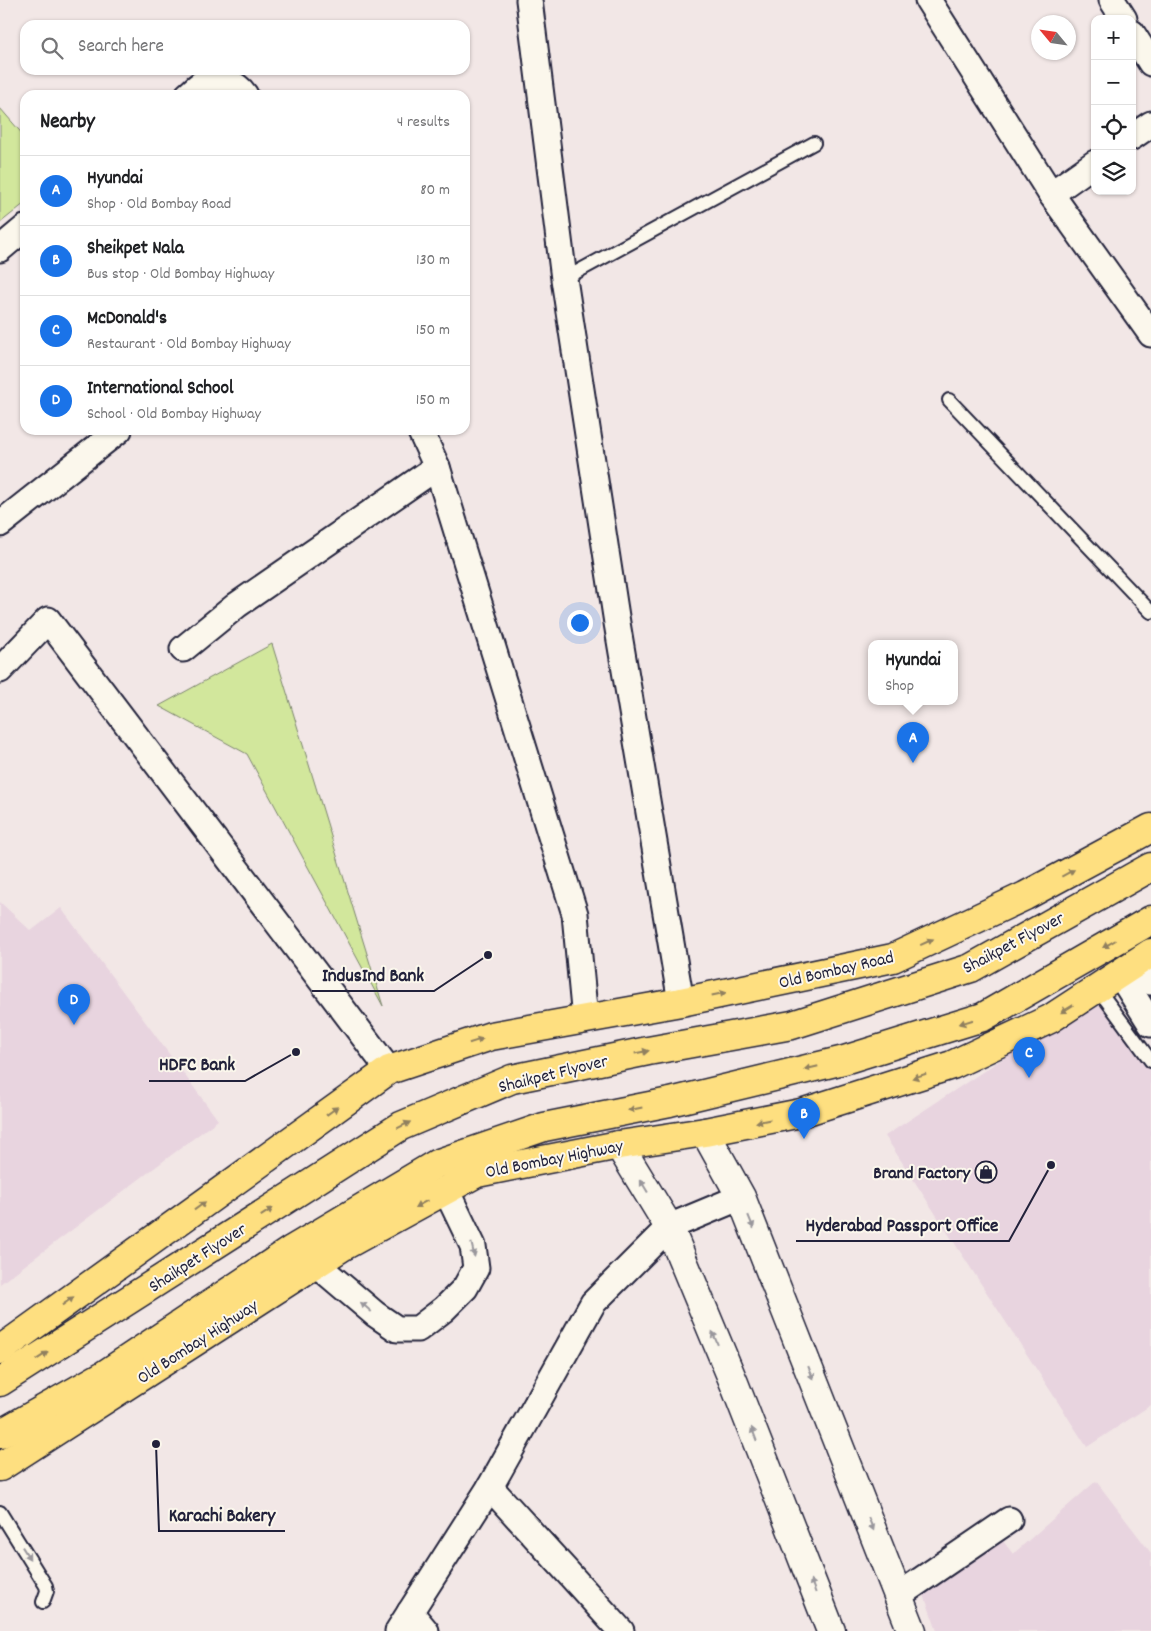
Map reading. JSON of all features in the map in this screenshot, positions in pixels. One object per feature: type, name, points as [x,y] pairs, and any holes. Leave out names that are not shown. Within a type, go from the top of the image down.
[{"type":"main road","name":"Old Bombay Road","points":[[585,1020],[893,958],[1025,896],[1151,828]]},
{"type":"main road","name":"Shaikpet Flyover","points":[[0,1382],[401,1126],[512,1079],[648,1051],[792,1025],[970,968],[1151,867]]},
{"type":"main road","points":[[0,1434],[104,1375],[293,1249],[436,1164],[544,1127],[670,1102],[844,1060],[982,1017],[1151,920]]},
{"type":"main road","name":"Old Bombay Highway","points":[[0,1467],[316,1264],[477,1173],[619,1145],[705,1132],[801,1113],[952,1065],[1050,1019],[1131,972]]},
{"type":"main road","points":[[0,1350],[388,1070],[491,1036],[585,1020]]},
{"type":"street","points":[[529,0],[564,279],[617,623],[681,1002]]},
{"type":"street","points":[[928,0],[1051,194],[1151,334]]},
{"type":"street","points":[[1112,0],[1121,15]]},
{"type":"street","points":[[1136,39],[1151,63]]},
{"type":"street","points":[[194,90],[204,82],[222,79],[240,90]]},
{"type":"street","points":[[1136,134],[1151,124]]},
{"type":"street","points":[[1051,194],[1091,166]]},
{"type":"street","points":[[0,249],[20,232]]},
{"type":"street","points":[[0,524],[113,435]]},
{"type":"street","points":[[422,435],[437,467],[575,914],[585,1020]]},
{"type":"street","points":[[183,649],[237,605],[437,467]]},
{"type":"street","points":[[0,670],[48,620],[388,1070]]},
{"type":"street","points":[[1131,972],[1151,1024]]},
{"type":"street","points":[[705,1132],[741,1197],[912,1631]]},
{"type":"street","points":[[619,1145],[668,1227],[734,1383],[831,1631]]},
{"type":"street","points":[[316,1264],[375,1314],[397,1329],[418,1329],[444,1309],[465,1288],[476,1268],[474,1246],[446,1190]]},
{"type":"street","points":[[411,1625],[593,1303],[668,1227],[741,1197]]},
{"type":"street","points":[[490,1487],[620,1631]]},
{"type":"street","points":[[899,1595],[1009,1520]]},
{"type":"lane","points":[[564,279],[814,142]]},
{"type":"lane","points":[[949,400],[1151,612]]},
{"type":"lane","points":[[1131,972],[1151,1061]]},
{"type":"lane","points":[[0,1512],[46,1586],[48,1591],[42,1602]]},
{"type":"shaded area","points":[[0,902],[31,931],[61,908],[218,1120],[0,1284]]},
{"type":"shaded area","points":[[1106,991],[1151,1061],[1151,1405],[1087,1447],[885,1136]]},
{"type":"shaded area","points":[[1096,1481],[1151,1553],[1151,1631],[937,1631],[923,1592],[997,1533],[1013,1554]]},
{"type":"green space","points":[[0,108],[20,131],[20,207],[0,223]]},
{"type":"green space","points":[[272,644],[383,1006],[247,754],[159,706]]},
{"type":"place","name":"Hyundai","points":[[913,763]]},
{"type":"place","name":"IndusInd Bank","points":[[488,955]]},
{"type":"place","name":"International School","points":[[74,1025]]},
{"type":"place","name":"HDFC Bank","points":[[296,1052]]},
{"type":"place","name":"McDonald's","points":[[1029,1078]]},
{"type":"place","name":"Sheikpet Nala","points":[[804,1139]]},
{"type":"place","name":"Hyderabad Passport Office","points":[[1051,1165]]},
{"type":"place","name":"Brand Factory","points":[[986,1172]]},
{"type":"place","name":"Karachi Bakery","points":[[156,1444]]}]
